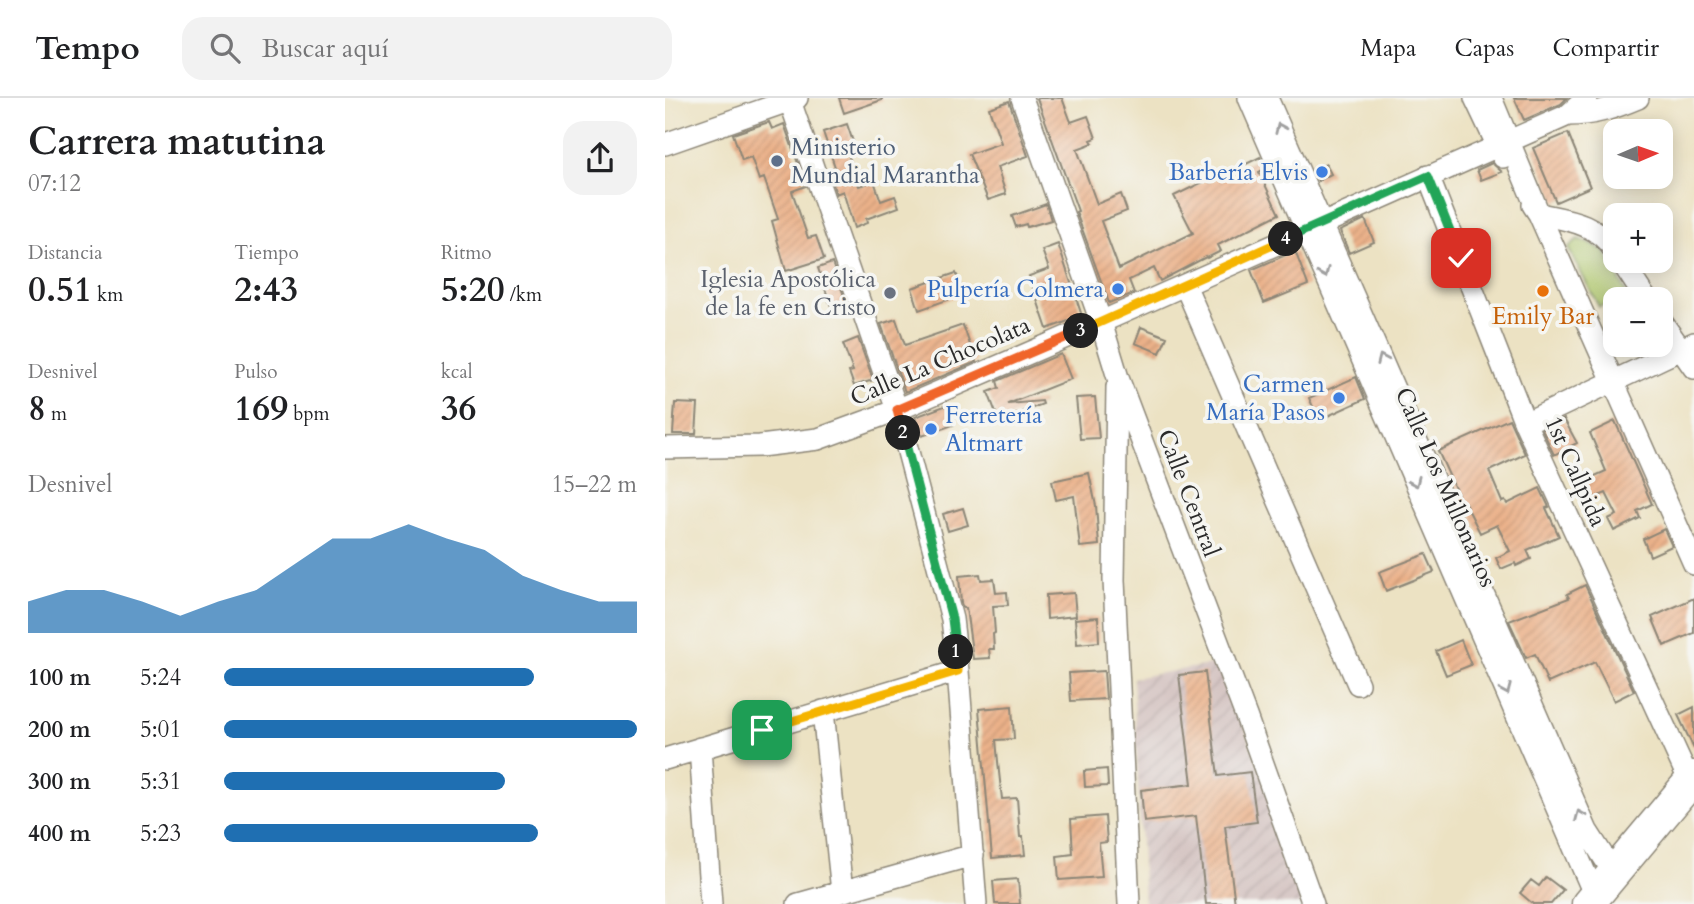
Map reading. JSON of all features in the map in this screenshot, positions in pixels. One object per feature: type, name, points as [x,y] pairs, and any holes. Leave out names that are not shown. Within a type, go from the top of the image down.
[{"type":"highway","points":[[1599,891],[1692,780]]},
{"type":"street","name":"Calle Central","points":[[1022,98],[1118,378],[1246,716],[1313,904]]},
{"type":"street","name":"Calle Los Millonarios","points":[[1249,98],[1314,227],[1587,831],[1599,891]]},
{"type":"street","name":"Calle Los Millonarios","points":[[1267,98],[1314,227],[1599,891]]},
{"type":"street","points":[[1475,98],[1503,143],[1539,215],[1694,564]]},
{"type":"street","points":[[1491,98],[1503,143]]},
{"type":"street","name":"Calle La Chocolata","points":[[665,449],[761,446],[818,439],[897,410],[1568,115],[1587,98]]},
{"type":"street","name":"Calle La Chocolata","points":[[1568,115],[1588,115],[1638,98]]},
{"type":"street","points":[[665,144],[792,99],[897,410],[952,619],[976,904]]},
{"type":"street","name":"1st Callpida","points":[[1428,176],[1525,423],[1692,780]]},
{"type":"street","points":[[1539,215],[1584,223],[1603,238]]},
{"type":"street","points":[[1185,285],[1358,684]]},
{"type":"street","points":[[1673,333],[1687,346],[1694,368]]},
{"type":"street","points":[[1525,423],[1687,346]]},
{"type":"street","points":[[1118,378],[1114,580],[1129,904]]},
{"type":"street","points":[[665,759],[958,671]]},
{"type":"street","points":[[823,711],[842,892]]},
{"type":"street","points":[[700,748],[711,904]]},
{"type":"street","points":[[798,904],[973,855]]},
{"type":"shaded area","points":[[1221,663],[1309,904],[1144,904],[1133,678]]},
{"type":"green space","points":[[1578,239],[1603,250],[1603,273],[1616,273],[1623,287],[1603,287],[1603,305],[1599,307],[1568,248]]},
{"type":"building","points":[[839,98],[882,98],[882,100],[844,113]]},
{"type":"building","points":[[1037,98],[1062,98],[1071,122],[1088,116],[1096,138],[1091,140],[1093,143],[1077,149],[1097,204],[1121,194],[1127,211],[1101,221],[1119,269],[1193,233],[1174,196],[1209,179],[1210,182],[1260,157],[1265,169],[1259,172],[1279,214],[1218,245],[1221,251],[1160,281],[1154,268],[1129,280],[1134,293],[1109,303]]},
{"type":"building","points":[[1514,98],[1567,98],[1561,104],[1524,120]]},
{"type":"building","points":[[1009,101],[1028,156],[997,167],[1006,194],[988,200],[969,154],[1001,143],[989,108]]},
{"type":"building","points":[[769,122],[772,129],[784,124],[806,186],[792,191],[808,238],[816,236],[824,259],[786,271],[772,221],[778,219],[764,178],[759,180],[751,157],[742,160],[733,134]]},
{"type":"building","points":[[847,124],[853,142],[845,145],[859,186],[874,181],[881,201],[895,196],[899,207],[866,219],[867,223],[854,228],[843,191],[836,194],[828,170],[835,167],[823,132]]},
{"type":"building","points":[[1568,133],[1590,187],[1556,202],[1533,148]]},
{"type":"building","points":[[1492,163],[1502,172],[1481,180],[1477,170]]},
{"type":"building","name":"Barbería Elvis","points":[[1326,164],[1331,174],[1318,181],[1313,170]]},
{"type":"building","points":[[1046,204],[1051,220],[1027,227],[1026,224],[1016,227],[1012,216]]},
{"type":"building","points":[[1365,219],[1374,242],[1349,253],[1340,231]]},
{"type":"building","points":[[1058,244],[1082,316],[1047,329],[1029,276],[1049,269],[1042,250]]},
{"type":"building","points":[[1295,251],[1308,285],[1264,303],[1251,270]]},
{"type":"building","points":[[832,263],[847,304],[832,309],[818,268]]},
{"type":"building","points":[[956,273],[964,294],[919,310],[912,288]]},
{"type":"building","points":[[896,319],[905,345],[963,325],[976,362],[905,392],[881,324]]},
{"type":"building","points":[[1141,327],[1167,337],[1160,353],[1135,343]]},
{"type":"building","points":[[858,338],[873,380],[854,386],[849,372],[853,371],[843,344]]},
{"type":"building","points":[[1061,354],[1071,379],[1008,404],[1042,401],[1043,404],[999,421],[988,392],[999,388],[997,381]]},
{"type":"building","name":"Carmen María Pasos","points":[[1356,377],[1365,399],[1319,420],[1309,398]]},
{"type":"building","points":[[1095,397],[1099,438],[1080,439],[1076,398]]},
{"type":"building","points":[[675,403],[698,404],[696,434],[673,434]]},
{"type":"building","name":"Ferretería Altmart","points":[[947,405],[953,425],[922,436],[915,417]]},
{"type":"building","points":[[1509,419],[1525,454],[1489,471],[1502,502],[1507,504],[1540,488],[1559,536],[1527,550],[1531,559],[1501,569],[1496,558],[1510,551],[1497,525],[1480,533],[1465,503],[1462,504],[1438,451]]},
{"type":"building","points":[[1564,419],[1577,443],[1554,455],[1542,429]]},
{"type":"building","points":[[1615,421],[1652,504],[1637,511],[1640,518],[1614,531],[1608,519],[1617,515],[1606,493],[1585,502],[1577,484],[1606,471],[1590,433]]},
{"type":"building","points":[[1089,473],[1096,506],[1099,545],[1080,547],[1074,496],[1056,500],[1052,481]]},
{"type":"building","points":[[963,508],[968,525],[948,531],[943,514]]},
{"type":"building","points":[[1664,529],[1672,546],[1650,556],[1643,539]]},
{"type":"building","points":[[1426,554],[1434,572],[1386,591],[1379,572]]},
{"type":"building","points":[[980,574],[981,580],[994,579],[996,593],[1007,592],[1008,605],[993,606],[995,633],[994,649],[989,649],[990,658],[973,659],[966,608],[963,608],[961,603],[959,576]]},
{"type":"building","points":[[1585,585],[1634,691],[1614,701],[1595,662],[1548,683],[1535,654],[1526,658],[1509,621],[1569,598],[1567,594]]},
{"type":"building","points":[[1074,593],[1076,616],[1047,619],[1046,595]]},
{"type":"building","points":[[1694,598],[1694,633],[1664,646],[1652,617]]},
{"type":"building","points":[[1098,617],[1099,642],[1077,644],[1075,619]]},
{"type":"building","points":[[1461,640],[1471,665],[1446,675],[1436,651]]},
{"type":"building","points":[[1104,671],[1106,699],[1071,701],[1069,673]]},
{"type":"building","points":[[1205,672],[1218,776],[1250,772],[1257,822],[1225,826],[1235,904],[1206,904],[1196,816],[1144,822],[1141,790],[1192,784],[1179,675]]},
{"type":"building","points":[[1012,706],[1014,739],[996,740],[1002,799],[1017,798],[1020,837],[1023,837],[1025,855],[992,858],[979,709]]},
{"type":"building","points":[[1694,707],[1694,749],[1678,715]]},
{"type":"building","points":[[1107,769],[1108,786],[1085,787],[1084,771]]},
{"type":"building","points":[[1105,816],[1107,842],[1099,843],[1102,877],[1059,880],[1057,856],[1073,854],[1071,819]]},
{"type":"building","points":[[1546,877],[1563,890],[1551,904],[1533,904],[1520,893],[1531,880],[1539,886]]},
{"type":"building","points":[[1018,879],[1020,904],[995,904],[993,881]]},
{"type":"place","name":"Ministerio Mundial Marantha","points":[[777,161]]},
{"type":"place","name":"Barbería Elvis","points":[[1322,172]]},
{"type":"place","name":"Pulpería Colmera","points":[[1118,289]]},
{"type":"place","name":"Emily Bar","points":[[1543,291]]},
{"type":"place","name":"Iglesia Apostólica de la fe en Cristo","points":[[890,293]]},
{"type":"place","name":"Carmen María Pasos","points":[[1339,398]]},
{"type":"place","name":"Ferretería Altmart","points":[[931,429]]},
{"type":"route","points":[[762,730],[958,671],[952,619],[897,410],[1428,176],[1461,258]]}]
